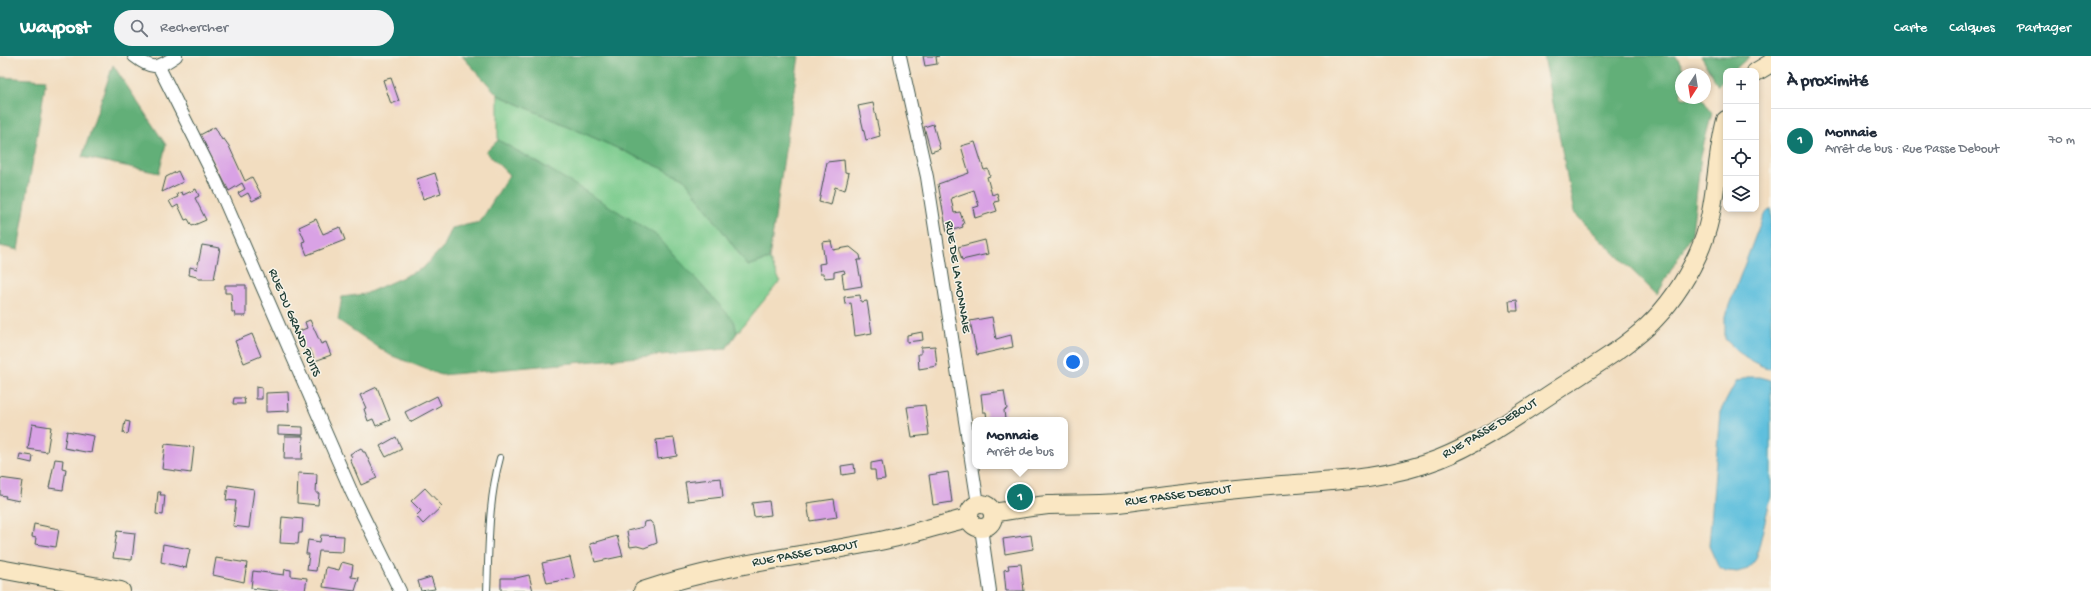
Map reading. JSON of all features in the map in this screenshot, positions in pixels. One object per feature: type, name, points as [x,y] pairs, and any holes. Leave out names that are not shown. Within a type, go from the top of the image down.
[{"type":"main road","points":[[1759,70],[1771,63]]},
{"type":"main road","name":"RUE PASSE DEBOUT","points":[[985,508],[1117,503],[1199,492],[1362,477],[1391,473],[1417,466],[1440,458],[1467,445],[1505,423],[1628,343],[1660,316],[1689,272],[1705,236],[1714,201],[1723,140]]},
{"type":"main road","points":[[974,523],[991,523],[985,508]]},
{"type":"main road","name":"RUE PASSE DEBOUT","points":[[643,591],[696,574],[725,567],[882,541],[974,523]]},
{"type":"main road","points":[[0,569],[121,591]]},
{"type":"street","points":[[134,56],[152,66],[160,67],[176,56]]},
{"type":"street","name":"RUE DE LA MONNAIE","points":[[900,56],[927,176],[960,382],[972,442]]},
{"type":"street","name":"RUE DU GRAND PUITS","points":[[160,67],[216,181],[352,493],[400,591]]},
{"type":"street","name":"RUE DE LA MONNAIE","points":[[977,469],[985,508]]},
{"type":"street","points":[[974,523],[990,591]]},
{"type":"lane","points":[[487,591],[490,506],[494,480],[500,458]]},
{"type":"green space","points":[[462,56],[799,56],[769,259],[748,266],[684,178],[498,95]]},
{"type":"green space","points":[[1544,56],[1676,56],[1683,68],[1675,68],[1675,104],[1706,104],[1712,113],[1701,155],[1692,233],[1657,295],[1574,213]]},
{"type":"green space","points":[[1701,56],[1750,56],[1736,68],[1723,68],[1723,81],[1718,86],[1711,74],[1711,68],[1708,68]]},
{"type":"green space","points":[[113,65],[166,145],[159,173],[82,157]]},
{"type":"green space","points":[[0,77],[46,80],[18,250],[0,246]]},
{"type":"green space","points":[[498,95],[684,178],[748,266],[769,259],[780,281],[737,333],[734,321],[549,169],[498,140]]},
{"type":"green space","points":[[498,140],[549,169],[656,235],[734,321],[737,333],[726,349],[441,375],[390,355],[338,320],[342,297],[365,294],[423,268],[444,246],[452,228],[480,222],[509,175],[486,152]]},
{"type":"water","points":[[1771,208],[1771,369],[1764,367],[1746,357],[1725,339],[1725,316],[1763,216]]},
{"type":"water","points":[[1747,377],[1760,377],[1771,380],[1771,496],[1756,559],[1748,569],[1737,572],[1726,571],[1718,566],[1709,546],[1720,412],[1736,382]]},
{"type":"building","points":[[923,56],[939,56],[936,57],[937,64],[925,66]]},
{"type":"building","points":[[391,78],[399,101],[391,104],[383,80]]},
{"type":"building","points":[[873,103],[880,136],[866,140],[858,106]]},
{"type":"building","points":[[933,124],[940,149],[931,152],[924,127]]},
{"type":"building","points":[[215,127],[222,140],[224,139],[229,146],[245,181],[252,177],[262,196],[252,201],[248,193],[241,197],[238,193],[245,189],[242,183],[229,191],[200,135]]},
{"type":"building","points":[[975,142],[984,170],[988,169],[990,176],[987,177],[992,195],[997,193],[999,201],[994,202],[997,211],[975,218],[973,208],[979,206],[974,190],[951,198],[954,213],[960,212],[964,224],[962,225],[963,227],[947,232],[938,184],[969,173],[961,146]]},
{"type":"building","points":[[844,160],[845,172],[849,173],[845,190],[835,187],[831,205],[819,202],[827,162]]},
{"type":"building","points":[[178,171],[183,182],[162,192],[166,177]]},
{"type":"building","points":[[435,173],[441,193],[423,199],[417,179]]},
{"type":"building","points":[[196,189],[199,196],[195,198],[206,220],[192,226],[188,219],[185,220],[178,205],[173,208],[169,201],[178,197],[177,194],[182,192],[183,195]]},
{"type":"building","points":[[316,219],[323,234],[340,227],[345,240],[307,255],[302,242],[305,241],[299,227]]},
{"type":"building","points":[[985,240],[988,254],[962,260],[958,247]]},
{"type":"building","points":[[831,241],[833,250],[850,247],[860,255],[861,260],[857,260],[862,286],[844,289],[842,274],[845,273],[844,270],[834,272],[834,277],[825,278],[824,274],[820,274],[819,264],[825,263],[822,242]]},
{"type":"building","points":[[202,245],[220,248],[214,279],[198,279],[197,277],[189,275],[190,267],[197,269]]},
{"type":"building","points":[[225,285],[246,285],[246,316],[235,316],[234,312],[232,312],[231,293],[225,293]]},
{"type":"building","points":[[860,295],[861,302],[867,301],[872,333],[855,336],[851,303],[845,304],[844,297]]},
{"type":"building","points":[[1517,300],[1518,311],[1510,311],[1509,301]]},
{"type":"building","points":[[992,317],[996,339],[1011,335],[1013,347],[977,355],[970,321]]},
{"type":"building","points":[[310,320],[321,344],[326,342],[331,355],[315,361],[310,349],[305,351],[297,332],[307,328],[305,322]]},
{"type":"building","points":[[922,332],[923,340],[907,342],[907,335]]},
{"type":"building","points":[[252,334],[261,356],[244,363],[235,341]]},
{"type":"building","points":[[935,346],[937,366],[919,369],[918,354],[921,354],[921,347]]},
{"type":"building","points":[[256,387],[262,388],[262,399],[256,399]]},
{"type":"building","points":[[377,387],[390,420],[376,426],[373,419],[368,421],[364,409],[366,408],[360,395]]},
{"type":"building","points":[[1004,391],[1007,409],[1004,410],[1005,417],[987,417],[986,412],[983,412],[981,394]]},
{"type":"building","points":[[288,392],[289,411],[266,412],[266,393]]},
{"type":"building","points":[[437,396],[441,405],[410,422],[405,412]]},
{"type":"building","points":[[234,398],[244,398],[245,404],[233,404]]},
{"type":"building","points":[[925,405],[929,435],[912,437],[907,407]]},
{"type":"building","points":[[125,421],[130,422],[128,434],[123,433]]},
{"type":"building","points":[[32,424],[51,427],[47,452],[28,449]]},
{"type":"building","points":[[278,426],[303,427],[303,435],[278,434]]},
{"type":"building","points":[[67,431],[94,436],[91,453],[64,448]]},
{"type":"building","points":[[285,436],[303,436],[302,459],[284,459]]},
{"type":"building","points":[[396,437],[402,449],[386,457],[380,446]]},
{"type":"building","points":[[674,438],[677,456],[658,459],[656,440]]},
{"type":"building","points":[[165,444],[194,447],[191,473],[162,469]]},
{"type":"building","points":[[361,448],[363,452],[365,452],[377,478],[361,485],[350,459],[352,457],[350,454]]},
{"type":"building","points":[[20,454],[33,456],[32,463],[19,460]]},
{"type":"building","points":[[55,459],[63,460],[62,468],[66,469],[63,490],[49,488]]},
{"type":"building","points":[[882,461],[885,479],[876,480],[875,470],[871,470],[871,463]]},
{"type":"building","points":[[854,464],[855,473],[842,475],[841,466]]},
{"type":"building","points":[[948,472],[952,502],[933,505],[929,475]]},
{"type":"building","points":[[298,473],[317,474],[316,493],[319,493],[318,505],[297,503]]},
{"type":"building","points":[[0,478],[22,481],[19,501],[5,498],[6,496],[0,495]]},
{"type":"building","points":[[721,478],[723,497],[688,501],[685,482]]},
{"type":"building","points":[[228,485],[254,489],[249,528],[233,526],[236,501],[226,500]]},
{"type":"building","points":[[425,488],[442,506],[423,524],[416,516],[421,511],[411,501]]},
{"type":"building","points":[[158,492],[161,492],[160,495],[165,495],[163,515],[156,514]]},
{"type":"building","points":[[834,499],[837,517],[810,521],[807,503]]},
{"type":"building","points":[[769,501],[771,515],[754,517],[752,503]]},
{"type":"building","points":[[282,517],[303,519],[302,533],[299,533],[298,544],[280,543]]},
{"type":"building","points":[[650,521],[654,526],[657,543],[644,548],[637,546],[630,547],[627,531],[643,527],[644,522]]},
{"type":"building","points":[[34,524],[59,529],[56,547],[35,544],[36,538],[32,537]]},
{"type":"building","points":[[117,531],[135,533],[132,560],[113,558]]},
{"type":"building","points":[[321,535],[344,536],[343,552],[319,551],[316,571],[307,570],[309,554],[306,554],[308,540],[320,542]]},
{"type":"building","points":[[1031,535],[1033,549],[1005,554],[1003,539]]},
{"type":"building","points":[[617,536],[623,556],[595,562],[590,544]]},
{"type":"building","points":[[163,544],[190,549],[186,568],[161,562]]},
{"type":"building","points":[[570,557],[575,578],[547,583],[542,563]]},
{"type":"building","points":[[216,558],[247,563],[244,582],[213,575]]},
{"type":"building","points":[[342,562],[353,565],[351,577],[359,578],[355,591],[323,587],[326,567],[339,570]]},
{"type":"building","points":[[1021,564],[1024,591],[1006,591],[1004,570],[1009,569],[1008,565]]},
{"type":"building","points":[[285,569],[291,570],[291,576],[307,578],[305,591],[274,591],[251,588],[253,571],[284,575]]},
{"type":"building","points":[[529,575],[533,591],[501,591],[501,578],[516,578]]},
{"type":"building","points":[[431,577],[435,589],[421,591],[418,581]]},
{"type":"place","name":"Monnaie","points":[[1020,497]]}]
